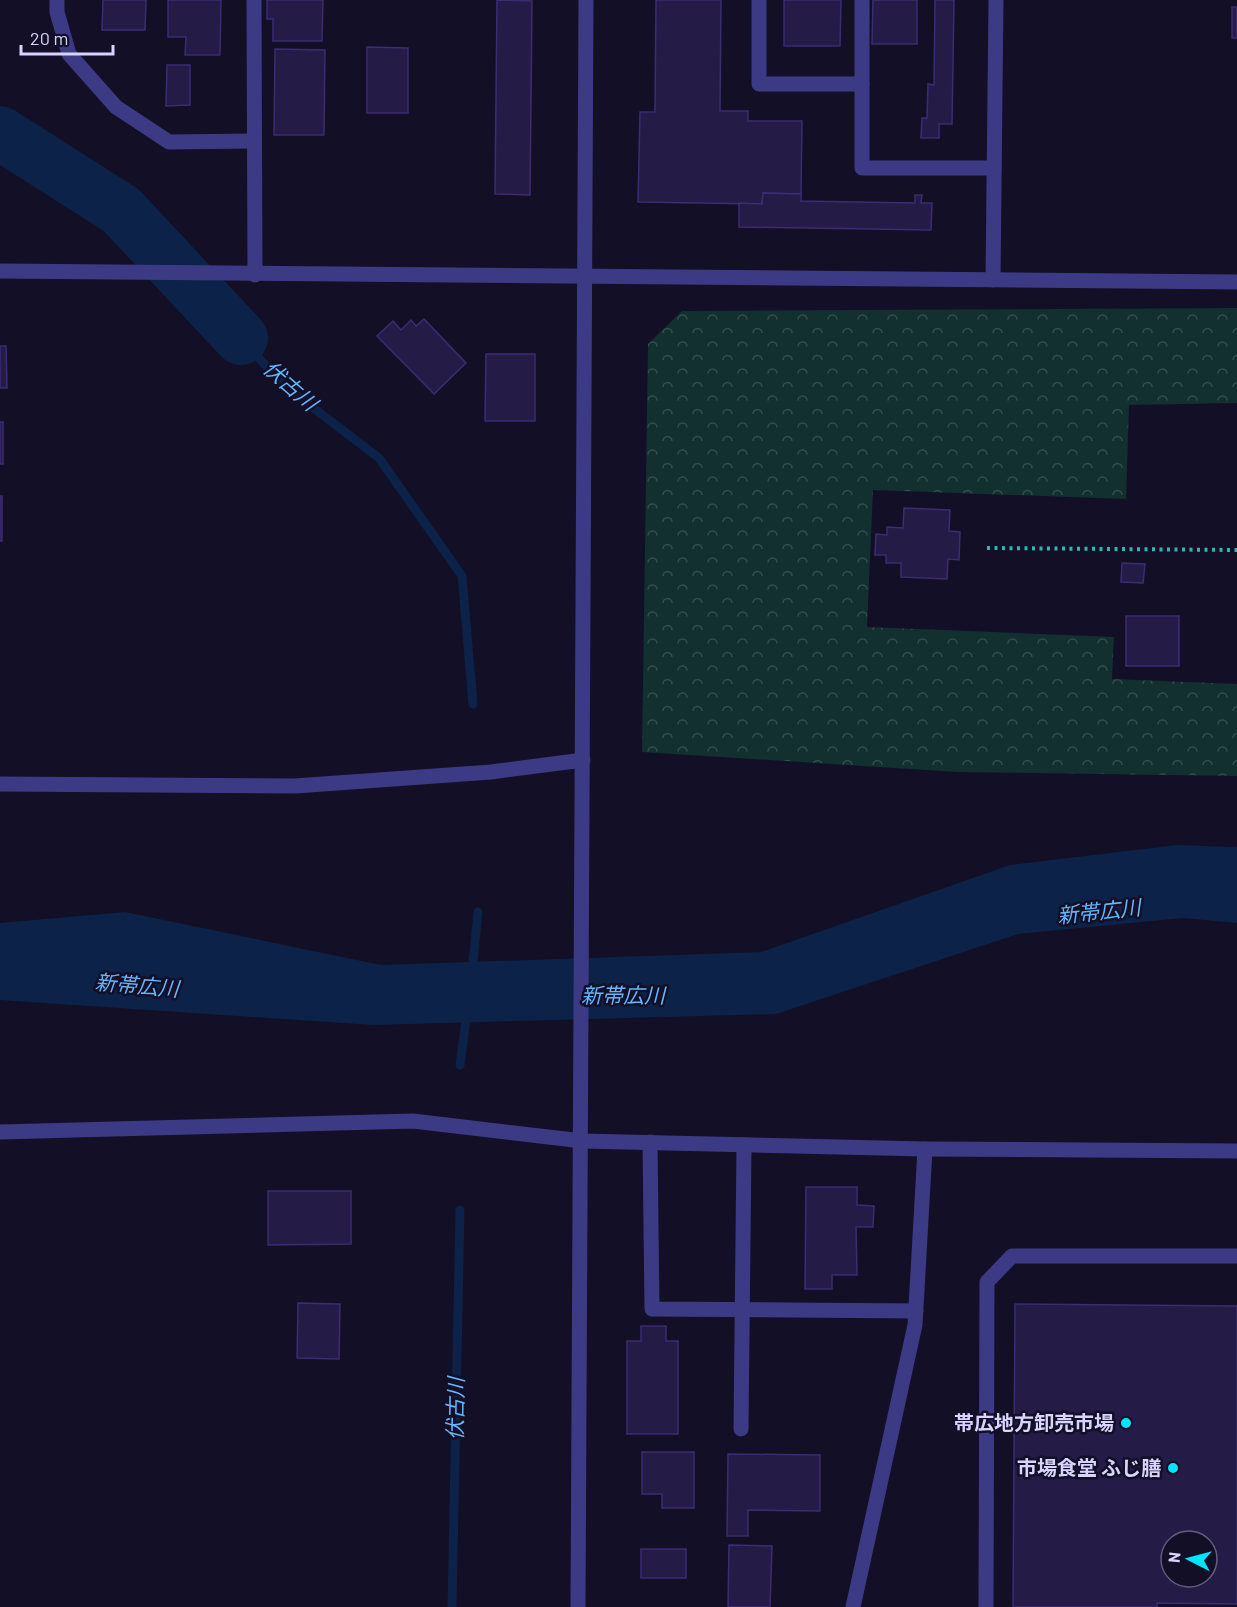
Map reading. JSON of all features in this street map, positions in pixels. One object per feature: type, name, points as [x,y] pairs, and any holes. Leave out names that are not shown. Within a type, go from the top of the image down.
[{"type":"street","points":[[57,0],[57,12],[69,54],[116,107],[169,142],[255,141]]},
{"type":"street","points":[[249,275],[255,141],[254,0]]},
{"type":"street","points":[[578,1607],[586,0]]},
{"type":"street","points":[[759,0],[759,84],[862,84]]},
{"type":"street","points":[[862,0],[862,168],[994,168]]},
{"type":"street","points":[[993,280],[996,0]]},
{"type":"street","points":[[0,271],[1237,282]]},
{"type":"street","points":[[0,784],[295,786],[491,772],[583,760]]},
{"type":"street","points":[[0,1132],[413,1120],[582,1141],[925,1149],[1237,1151]]},
{"type":"street","points":[[650,1142],[652,1309],[916,1311]]},
{"type":"street","points":[[741,1429],[744,1145]]},
{"type":"street","points":[[853,1607],[913,1336],[925,1149]]},
{"type":"street","points":[[986,1607],[987,1282],[1012,1256],[1237,1256]]},
{"type":"path","points":[[987,548],[1237,550]]},
{"type":"green space","points":[[1237,308],[1237,403],[1129,405],[1126,499],[873,490],[867,627],[1114,637],[1112,679],[1237,684],[1237,776],[958,772],[642,752],[648,344],[682,311]]},
{"type":"water","name":"新帯広川","points":[[1177,845],[1237,847],[1237,923],[1183,918],[1018,934],[776,1014],[373,1025],[0,1000],[0,923],[125,912],[381,965],[761,952],[1010,865]]},
{"type":"building","points":[[103,0],[146,0],[145,30],[102,30]]},
{"type":"building","points":[[168,0],[221,0],[220,55],[185,55],[186,37],[168,37]]},
{"type":"building","points":[[267,0],[323,0],[322,41],[273,41],[273,19],[267,19]]},
{"type":"building","points":[[497,0],[532,1],[530,195],[495,194]]},
{"type":"building","points":[[656,0],[721,0],[720,111],[748,111],[748,121],[802,121],[801,194],[763,193],[762,204],[638,202],[640,112],[655,112]]},
{"type":"building","points":[[784,0],[841,0],[840,46],[784,46]]},
{"type":"building","points":[[873,0],[917,0],[917,44],[872,44]]},
{"type":"building","points":[[935,0],[954,0],[952,124],[939,124],[939,138],[921,138],[922,118],[927,118],[928,84],[934,85]]},
{"type":"building","points":[[1232,7],[1237,7],[1237,38],[1232,38]]},
{"type":"building","points":[[367,47],[408,48],[408,113],[367,113]]},
{"type":"building","points":[[275,49],[325,50],[324,135],[274,135]]},
{"type":"building","points":[[167,65],[190,65],[190,105],[166,106]]},
{"type":"building","points":[[763,193],[801,194],[801,201],[915,203],[915,195],[922,195],[921,203],[932,203],[931,230],[739,227],[739,203],[762,204]]},
{"type":"building","points":[[424,319],[466,363],[434,394],[377,336],[393,321],[401,330],[411,320],[416,326]]},
{"type":"building","points":[[0,346],[6,346],[7,388],[0,388]]},
{"type":"building","points":[[486,354],[535,354],[535,421],[485,421]]},
{"type":"building","points":[[0,422],[3,422],[3,464],[0,464]]},
{"type":"building","points":[[0,496],[2,496],[2,541],[0,541]]},
{"type":"building","points":[[904,508],[950,510],[949,531],[960,532],[959,560],[948,559],[947,579],[901,577],[901,563],[886,563],[886,555],[875,555],[876,534],[887,535],[887,527],[903,528]]},
{"type":"building","points":[[1122,563],[1145,564],[1143,583],[1121,582]]},
{"type":"building","points":[[1126,616],[1179,616],[1179,666],[1126,666]]},
{"type":"building","points":[[806,1187],[857,1187],[857,1205],[874,1206],[873,1227],[856,1227],[857,1275],[832,1275],[832,1289],[805,1289]]},
{"type":"building","points":[[268,1191],[351,1191],[351,1244],[268,1245]]},
{"type":"building","points":[[298,1303],[340,1304],[339,1359],[297,1358]]},
{"type":"building","name":"帯広地方卸売市場","points":[[1015,1304],[1237,1306],[1237,1604],[1157,1603],[1157,1607],[1013,1607]]},
{"type":"building","points":[[641,1326],[666,1326],[666,1341],[678,1341],[678,1434],[627,1434],[627,1341],[641,1341]]},
{"type":"building","points":[[642,1452],[694,1452],[694,1508],[662,1508],[662,1494],[642,1494]]},
{"type":"building","points":[[728,1454],[820,1455],[820,1511],[748,1510],[748,1536],[727,1536]]},
{"type":"building","points":[[729,1545],[772,1546],[770,1607],[728,1607]]},
{"type":"building","points":[[641,1549],[686,1549],[686,1578],[641,1578]]},
{"type":"waterway","name":"伏古川","points":[[0,133],[121,210],[241,338]]},
{"type":"waterway","name":"伏古川","points":[[241,338],[282,384],[379,458],[462,576],[473,704]]},
{"type":"waterway","name":"伏古川","points":[[472,972],[478,912]]},
{"type":"waterway","name":"伏古川","points":[[460,1065],[467,1012]]},
{"type":"waterway","name":"伏古川","points":[[452,1607],[460,1210]]},
{"type":"place","name":"帯広地方卸売市場","points":[[1126,1423]]},
{"type":"place","name":"市場食堂 ふじ膳","points":[[1173,1468]]}]
